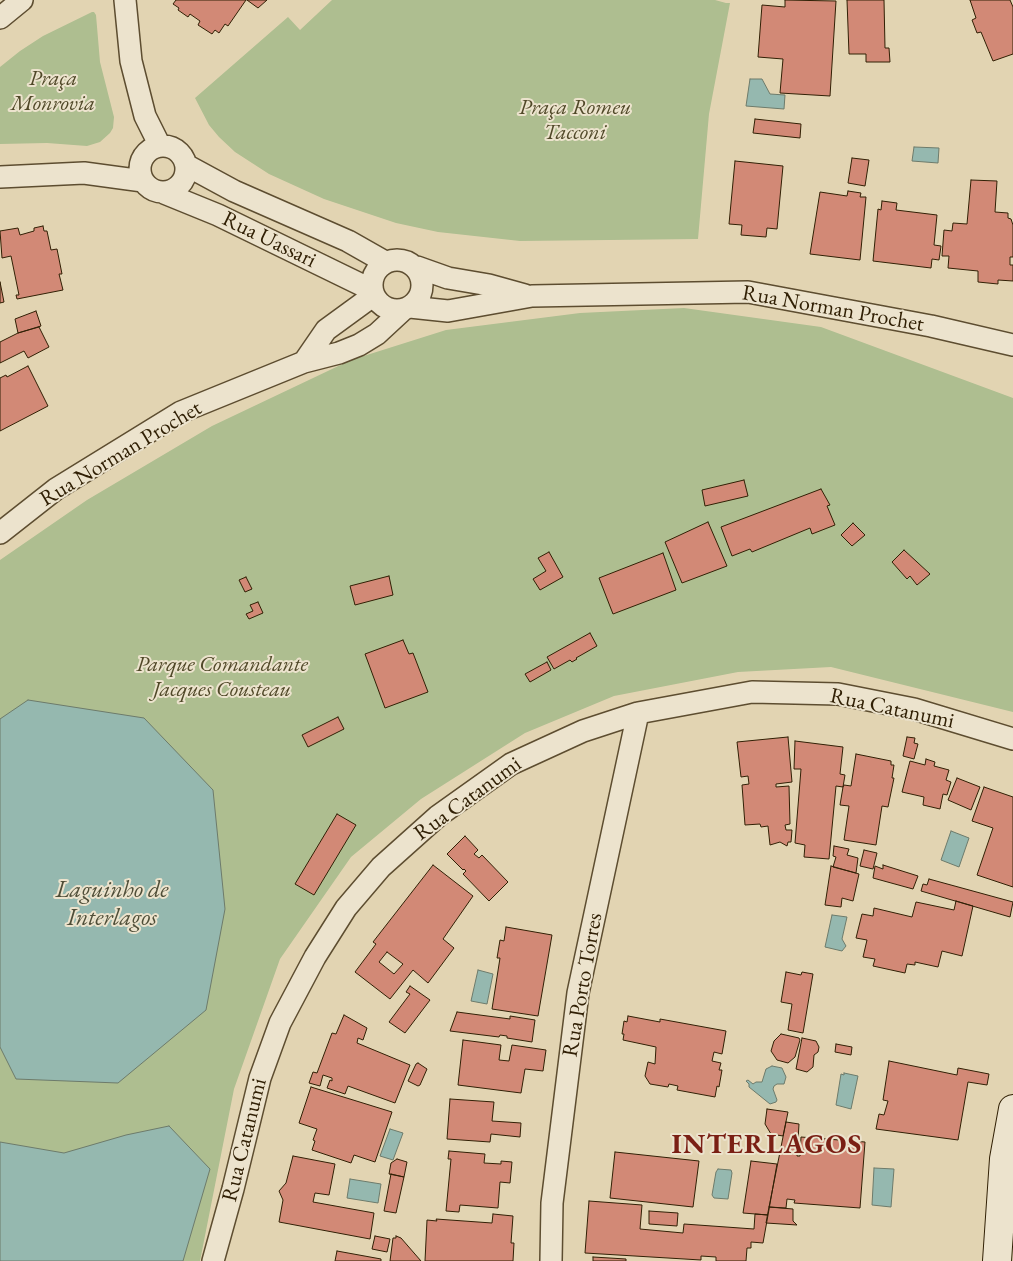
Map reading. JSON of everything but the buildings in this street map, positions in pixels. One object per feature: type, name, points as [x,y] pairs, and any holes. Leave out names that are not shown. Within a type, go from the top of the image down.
[{"type":"main road","points":[[997,1261],[1004,1159],[1013,1109]]},
{"type":"street","points":[[0,18],[22,0]]},
{"type":"street","points":[[125,0],[131,61],[145,116],[160,146]]},
{"type":"street","points":[[160,146],[172,148],[181,154],[186,165],[184,178],[176,189],[164,192],[152,190],[143,181],[140,170],[142,159],[150,150],[160,146]]},
{"type":"street","name":"Rua Uassari","points":[[186,165],[234,191],[348,242],[385,262]]},
{"type":"street","points":[[1,176],[84,173],[143,181]]},
{"type":"street","name":"Rua Uassari","points":[[164,192],[218,215],[373,293]]},
{"type":"street","points":[[396,259],[407,261],[416,267],[422,277],[423,288],[418,299],[407,308],[392,310],[381,304],[373,293],[372,280],[376,269],[385,262],[396,259]]},
{"type":"street","name":"Rua Norman Prochet","points":[[416,267],[448,278],[489,285],[532,296]]},
{"type":"street","name":"Rua Norman Prochet","points":[[0,533],[56,489],[181,412],[304,362],[339,353],[359,344],[377,334],[407,308],[448,311],[532,296],[748,292],[930,326],[1013,344]]},
{"type":"street","points":[[304,362],[326,330],[373,293]]},
{"type":"street","name":"Rua Catanumi","points":[[213,1261],[260,1078],[280,1023],[315,957],[346,908],[381,867],[438,816],[511,764],[583,731],[638,713],[752,692],[838,694],[914,709],[1013,739]]},
{"type":"street","name":"Rua Porto Torres","points":[[551,1261],[552,1203],[578,993],[638,713]]},
{"type":"green space","name":"Praça Romeu Tacconi","points":[[332,0],[715,0],[730,3],[709,114],[698,239],[520,241],[438,232],[396,223],[324,199],[269,174],[235,152],[209,125],[195,98],[288,17],[300,30]]},
{"type":"green space","name":"Praça Monrovia","points":[[92,12],[96,15],[100,62],[114,117],[113,128],[110,133],[100,142],[87,146],[47,143],[0,144],[0,67],[43,36]]},
{"type":"green space","name":"Parque Comandante Jacques Cousteau","points":[[684,308],[821,327],[1013,398],[1013,712],[831,667],[738,672],[614,696],[525,733],[421,799],[351,857],[280,959],[234,1089],[200,1261],[0,1261],[0,560],[87,500],[212,426],[351,360],[446,330],[580,313]]},
{"type":"water","points":[[750,79],[762,79],[770,94],[785,95],[784,109],[746,106]]},
{"type":"water","points":[[914,147],[939,148],[938,163],[912,161]]},
{"type":"water","name":"Laguinho de Interlagos","points":[[28,700],[144,718],[213,790],[225,909],[206,1010],[118,1083],[16,1079],[0,1047],[0,719]]},
{"type":"water","points":[[951,831],[969,838],[959,867],[941,860]]},
{"type":"water","points":[[832,915],[847,917],[842,939],[846,946],[842,951],[825,947]]},
{"type":"water","points":[[478,970],[493,974],[487,1004],[471,1001]]},
{"type":"water","points":[[772,1066],[782,1068],[786,1077],[784,1084],[774,1086],[773,1089],[777,1100],[770,1104],[749,1087],[746,1081],[748,1080],[753,1084],[762,1082],[766,1069]]},
{"type":"water","points":[[844,1073],[858,1076],[851,1109],[836,1105],[841,1074],[844,1075]]},
{"type":"water","points":[[169,1126],[210,1169],[183,1261],[0,1261],[0,1142],[64,1153],[126,1135]]},
{"type":"water","points":[[390,1129],[403,1133],[393,1160],[380,1156]]},
{"type":"water","points":[[874,1168],[894,1169],[891,1207],[872,1205]]},
{"type":"water","points":[[718,1169],[731,1170],[732,1173],[728,1199],[714,1198],[712,1195]]},
{"type":"water","points":[[350,1179],[381,1184],[378,1203],[347,1198]]},
{"type":"district","name":"INTERLAGOS","points":[[767,1145]]}]
